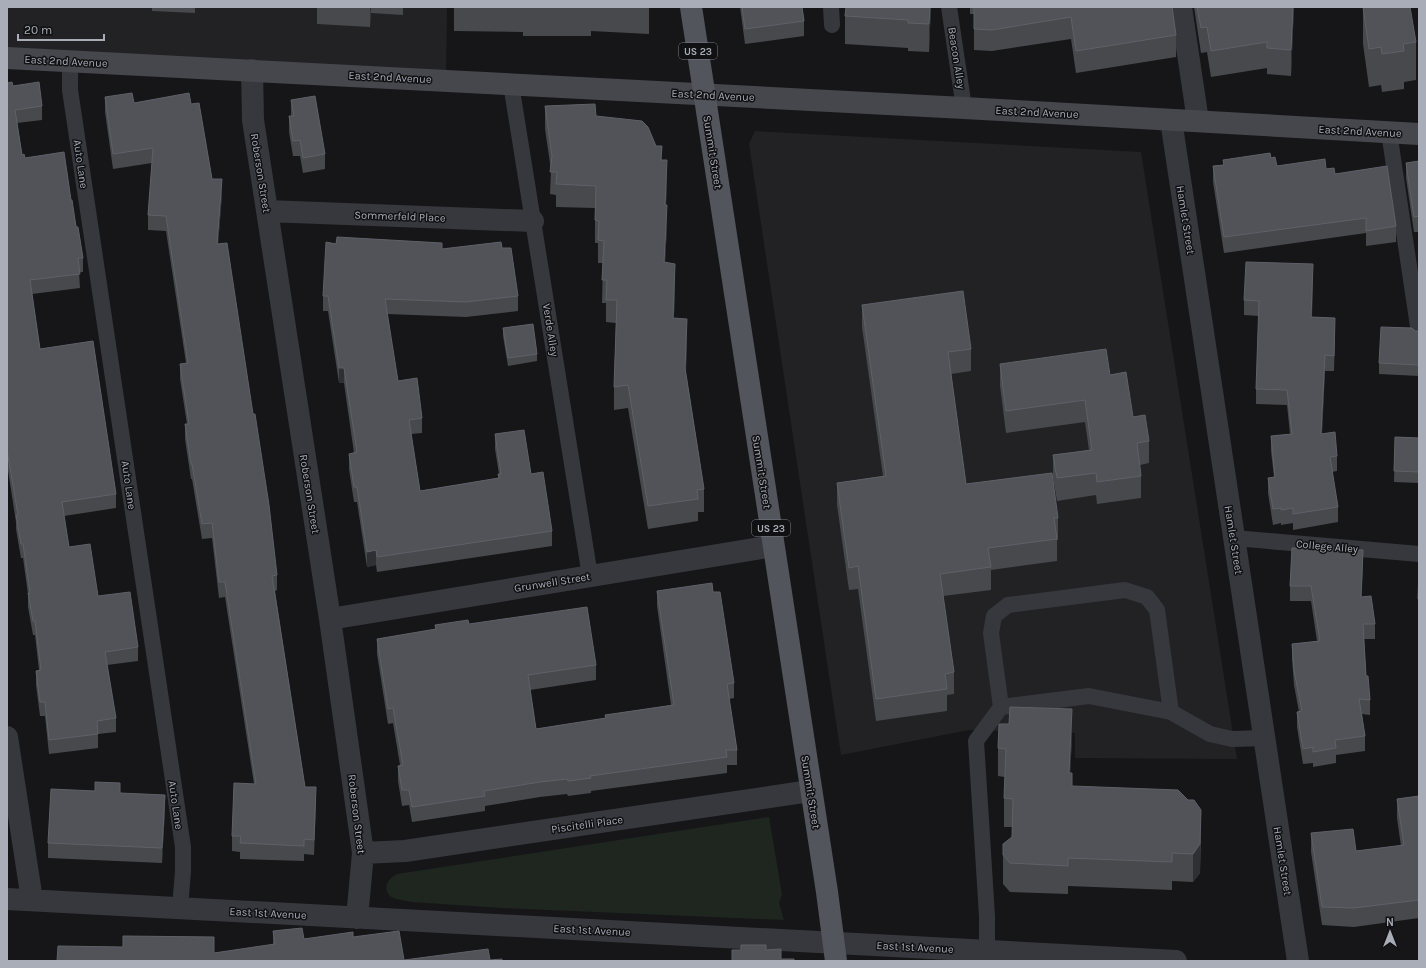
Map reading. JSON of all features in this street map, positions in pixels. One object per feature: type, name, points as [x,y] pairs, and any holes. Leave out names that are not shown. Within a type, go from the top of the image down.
[{"type":"main road","name":"Summit Street","points":[[691,7],[835,952]]},
{"type":"street","points":[[1181,7],[1198,122]]},
{"type":"street","name":"East 2nd Avenue","points":[[7,58],[704,94],[1419,134]]},
{"type":"street","name":"Roberson Street","points":[[252,70],[253,120],[330,619],[363,853],[357,918]]},
{"type":"street","name":"Hamlet Street","points":[[1171,120],[1298,961]]},
{"type":"street","name":"Sommerfeld Place","points":[[267,211],[534,221]]},
{"type":"street","name":"Grunwell Street","points":[[330,619],[773,546]]},
{"type":"street","points":[[7,736],[32,900]]},
{"type":"street","name":"Piscitelli Place","points":[[363,853],[405,851],[810,791]]},
{"type":"street","name":"East 1st Avenue","points":[[7,899],[357,918],[835,952],[987,950],[1027,957],[1176,961]]},
{"type":"lane","points":[[831,7],[832,25]]},
{"type":"lane","name":"Beacon Alley","points":[[949,7],[964,108]]},
{"type":"lane","name":"Auto Lane","points":[[70,62],[70,90],[183,847],[180,908]]},
{"type":"lane","name":"Verde Alley","points":[[511,84],[590,576]]},
{"type":"lane","points":[[1389,132],[1419,333]]},
{"type":"lane","name":"College Alley","points":[[1234,538],[1419,554]]},
{"type":"lane","points":[[987,950],[987,916],[976,741],[1001,707],[991,633],[994,616],[1008,605],[1125,590],[1147,597],[1157,610],[1171,712]]},
{"type":"lane","points":[[1001,707],[1089,696],[1171,712],[1210,734],[1232,739],[1264,738]]},
{"type":"shaded area","points":[[7,7],[447,7],[446,74],[7,52]]},
{"type":"shaded area","points":[[755,131],[1141,152],[1237,759],[1075,758],[1075,733],[969,730],[841,755],[749,144]]},
{"type":"shaded area","points":[[769,817],[782,894],[779,903],[784,920],[502,908],[411,902],[391,897],[386,888],[390,880],[397,874]]},
{"type":"building","points":[[742,7],[802,7],[804,21],[745,29]]},
{"type":"building","points":[[846,7],[930,7],[929,24],[908,23],[908,20],[845,16]]},
{"type":"building","points":[[974,7],[1172,7],[1176,35],[1076,51],[1071,17],[992,30],[974,29]]},
{"type":"building","points":[[1197,7],[1293,7],[1291,50],[1267,48],[1267,42],[1211,51],[1207,27],[1201,28]]},
{"type":"building","points":[[1363,7],[1410,7],[1416,42],[1403,44],[1404,51],[1382,54],[1381,47],[1369,49]]},
{"type":"building","points":[[12,82],[13,86],[39,82],[42,106],[15,110],[22,155],[24,154],[25,158],[64,152],[71,200],[76,227],[78,227],[83,258],[78,258],[80,274],[30,280],[40,349],[93,341],[116,494],[62,502],[69,547],[90,544],[98,596],[130,592],[138,647],[105,652],[116,718],[97,721],[98,734],[49,740],[45,702],[40,702],[36,671],[41,670],[35,621],[33,621],[28,593],[30,593],[23,544],[21,544],[16,515],[18,515],[7,450],[7,83]]},
{"type":"building","points":[[132,93],[134,103],[189,93],[191,104],[199,103],[212,179],[222,179],[217,244],[227,243],[253,414],[255,414],[269,505],[277,575],[272,576],[305,787],[316,787],[314,840],[304,839],[304,846],[240,843],[241,836],[232,836],[234,783],[256,784],[225,582],[219,582],[212,523],[202,524],[191,464],[185,424],[189,424],[180,364],[188,363],[166,216],[148,215],[153,148],[113,154],[105,97]]},
{"type":"building","points":[[315,96],[325,154],[303,158],[300,140],[293,141],[289,116],[294,116],[291,100]]},
{"type":"building","points":[[595,104],[596,116],[642,121],[648,127],[656,146],[662,146],[661,160],[667,160],[665,205],[667,205],[664,262],[675,264],[673,318],[687,319],[685,368],[704,489],[697,490],[698,499],[648,506],[628,385],[614,387],[617,300],[606,300],[607,280],[602,280],[604,241],[598,240],[599,221],[595,220],[596,186],[556,184],[557,172],[550,172],[552,156],[545,106]]},
{"type":"building","points":[[1270,153],[1271,158],[1275,157],[1277,166],[1325,159],[1326,169],[1334,168],[1335,174],[1387,166],[1396,226],[1366,231],[1366,218],[1224,237],[1213,166],[1224,165],[1223,160]]},
{"type":"building","points":[[1419,161],[1419,216],[1414,217],[1406,163]]},
{"type":"building","points":[[337,237],[442,243],[442,249],[501,242],[502,248],[511,248],[518,296],[466,302],[385,299],[398,381],[417,378],[422,418],[409,420],[420,491],[499,478],[498,474],[501,474],[495,434],[524,430],[531,474],[543,472],[552,531],[377,557],[376,550],[367,552],[357,487],[354,487],[349,454],[357,452],[344,368],[339,368],[328,296],[323,296],[326,242],[336,244]]},
{"type":"building","points":[[1246,262],[1313,264],[1311,317],[1335,318],[1334,356],[1325,355],[1321,434],[1335,432],[1337,456],[1330,457],[1338,507],[1293,514],[1293,508],[1281,510],[1281,508],[1273,509],[1268,478],[1275,477],[1271,436],[1292,434],[1287,390],[1256,389],[1259,301],[1244,300]]},
{"type":"building","points":[[963,291],[971,349],[948,352],[966,484],[1052,473],[1058,518],[1054,518],[1057,539],[988,548],[991,567],[940,574],[954,672],[945,674],[947,689],[876,699],[858,566],[849,568],[837,483],[886,476],[862,305]]},
{"type":"building","points":[[533,324],[537,354],[508,358],[503,328]]},
{"type":"building","points":[[1381,327],[1412,328],[1415,331],[1419,331],[1419,365],[1379,363]]},
{"type":"building","points":[[1106,349],[1110,375],[1126,372],[1133,417],[1145,415],[1149,441],[1137,443],[1141,476],[1097,482],[1096,473],[1057,478],[1053,455],[1092,450],[1085,400],[1006,411],[1000,364]]},
{"type":"building","points":[[1395,437],[1419,438],[1419,472],[1394,471]]},
{"type":"building","points":[[1292,548],[1363,550],[1361,597],[1371,596],[1375,624],[1363,624],[1366,676],[1368,676],[1370,700],[1359,699],[1365,736],[1335,740],[1336,748],[1313,752],[1313,747],[1303,749],[1297,712],[1302,711],[1294,670],[1292,644],[1320,641],[1311,586],[1290,586]]},
{"type":"building","points":[[1419,567],[1419,599],[1418,599]]},
{"type":"building","points":[[712,583],[713,592],[720,592],[734,683],[727,684],[737,750],[726,750],[727,757],[590,776],[591,778],[540,782],[484,791],[485,796],[412,807],[409,790],[402,790],[398,766],[403,765],[393,708],[388,709],[377,639],[436,629],[435,625],[468,620],[469,624],[587,607],[596,665],[528,675],[536,729],[606,718],[605,715],[674,705],[657,591]]},
{"type":"building","points":[[1010,707],[1072,709],[1069,773],[1072,773],[1072,786],[1178,790],[1188,800],[1194,800],[1201,810],[1200,844],[1193,854],[1172,853],[1172,862],[1068,858],[1068,866],[1010,863],[1003,855],[1003,844],[1012,837],[1013,799],[1004,798],[1006,749],[998,748],[999,724],[1009,724]]},
{"type":"building","points":[[95,782],[120,783],[120,793],[165,795],[162,848],[48,843],[51,789],[95,791]]},
{"type":"building","points":[[1419,796],[1419,900],[1354,908],[1322,907],[1311,833],[1353,829],[1356,851],[1404,845],[1397,799]]},
{"type":"building","points":[[302,928],[304,939],[353,932],[353,937],[399,931],[404,960],[488,949],[490,960],[502,959],[502,961],[57,961],[58,946],[123,947],[123,936],[214,937],[214,953],[275,944],[273,931]]},
{"type":"building","points":[[741,945],[766,945],[766,950],[781,949],[781,959],[794,959],[794,961],[732,961],[732,950],[741,950]]}]
